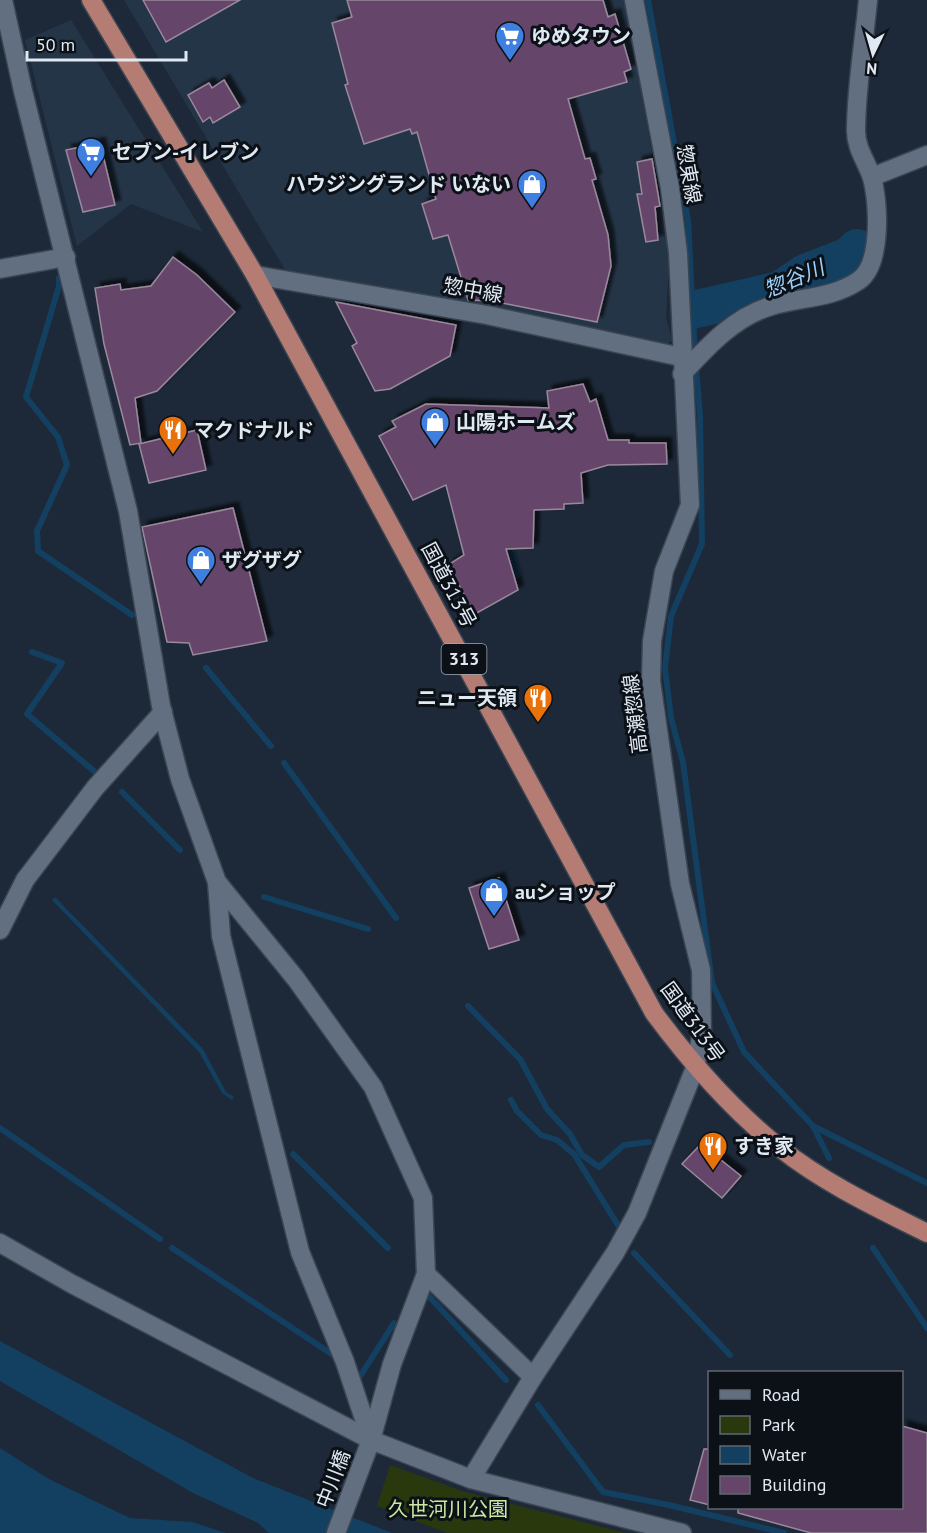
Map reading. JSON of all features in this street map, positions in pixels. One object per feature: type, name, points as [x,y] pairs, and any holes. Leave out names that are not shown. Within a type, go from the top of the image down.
[{"type":"highway","name":"国道313号","points":[[91,0],[255,275],[654,1013],[695,1068],[781,1149],[864,1202],[927,1233]]},
{"type":"street","points":[[3,0],[23,91],[128,511],[162,712],[180,779],[217,882],[221,936],[300,1251],[345,1362],[371,1440]]},
{"type":"street","name":"惣東線","points":[[634,0],[670,188],[678,253],[681,365]]},
{"type":"street","points":[[681,365],[732,326],[770,306],[822,297],[860,280],[876,250],[878,218],[872,177],[861,156],[856,133],[868,0]]},
{"type":"street","points":[[872,177],[927,155]]},
{"type":"street","points":[[0,269],[66,257]]},
{"type":"street","name":"惣中線","points":[[255,275],[487,315],[681,365]]},
{"type":"street","name":"高瀬惣線","points":[[471,1479],[533,1377],[615,1253],[637,1213],[695,1068],[702,1032],[701,970],[680,884],[651,681],[652,640],[664,571],[690,504],[681,365]]},
{"type":"street","points":[[0,930],[25,880],[95,788],[162,712]]},
{"type":"street","points":[[217,882],[296,979],[373,1087],[423,1198],[426,1274],[533,1377]]},
{"type":"street","points":[[0,1243],[72,1284],[371,1440],[471,1479],[682,1533]]},
{"type":"street","name":"中川橋","points":[[336,1533],[371,1440],[392,1364],[426,1274]]},
{"type":"shaded area","points":[[124,0],[625,0],[666,233],[669,261],[666,318],[672,340],[668,344],[287,273]]},
{"type":"shaded area","points":[[71,20],[203,232],[131,204],[77,246],[25,40]]},
{"type":"green space","name":"久世河川公園","points":[[390,1465],[465,1492],[625,1533],[447,1533],[377,1506]]},
{"type":"water","points":[[55,897],[203,1049],[226,1092],[234,1097],[232,1100],[222,1093],[199,1052],[52,900]]},
{"type":"water","points":[[0,1341],[253,1478],[392,1533],[269,1533],[258,1523],[193,1493],[0,1381]]},
{"type":"water","points":[[0,1448],[49,1479],[130,1518],[192,1522],[226,1533],[0,1533]]},
{"type":"building","points":[[143,0],[240,0],[166,42]]},
{"type":"building","points":[[347,0],[603,0],[608,17],[615,14],[631,69],[624,72],[627,82],[568,99],[585,159],[590,158],[596,179],[592,180],[608,235],[611,266],[597,322],[492,301],[468,300],[448,235],[433,239],[422,204],[436,199],[417,132],[412,134],[410,129],[364,144],[345,85],[348,84],[332,23],[352,17]]},
{"type":"building","points":[[224,80],[240,107],[213,123],[210,117],[203,122],[188,95],[209,83],[212,88]]},
{"type":"building","name":"セブン-イレブン","points":[[100,143],[115,205],[83,212],[66,150]]},
{"type":"building","points":[[652,159],[660,206],[655,207],[658,240],[646,242],[637,194],[642,194],[637,162]]},
{"type":"building","points":[[173,257],[197,275],[235,312],[157,391],[135,398],[141,443],[130,445],[104,344],[95,288],[120,284],[121,290],[151,286]]},
{"type":"building","points":[[336,302],[456,325],[450,356],[390,389],[375,391],[352,346],[357,343]]},
{"type":"building","points":[[583,384],[590,402],[596,399],[608,440],[629,440],[629,443],[666,443],[667,464],[608,465],[581,473],[583,503],[564,504],[564,509],[534,510],[533,548],[506,549],[518,590],[475,614],[448,565],[464,555],[446,485],[413,500],[379,436],[396,427],[392,421],[426,404],[549,408],[547,391]]},
{"type":"building","points":[[197,430],[206,470],[149,483],[139,444]]},
{"type":"building","points":[[233,508],[267,641],[193,655],[189,643],[167,642],[142,527]]},
{"type":"building","points":[[499,878],[519,940],[489,949],[469,888]]},
{"type":"building","points":[[701,1144],[741,1176],[722,1198],[682,1164]]},
{"type":"building","points":[[903,1426],[927,1433],[927,1533],[811,1533],[738,1513],[738,1509],[903,1509]]},
{"type":"building","points":[[704,1449],[708,1449],[708,1504],[690,1500]]},
{"type":"waterway","points":[[648,0],[688,220],[695,356]]},
{"type":"waterway","name":"惣谷川","points":[[692,310],[780,290],[805,273],[849,256],[857,248]]},
{"type":"waterway","points":[[59,278],[59,286],[26,397],[58,437],[67,465],[37,531],[38,551],[132,615]]},
{"type":"waterway","points":[[696,366],[700,416],[702,544],[671,616],[665,668],[671,718],[683,762],[712,983],[744,1052],[813,1126],[829,1158]]},
{"type":"waterway","points":[[509,541],[518,575]]},
{"type":"waterway","points":[[32,652],[62,663],[27,714],[102,778]]},
{"type":"waterway","points":[[206,668],[271,746]]},
{"type":"waterway","points":[[284,763],[396,918]]},
{"type":"waterway","points":[[122,792],[180,850]]},
{"type":"waterway","points":[[264,897],[368,929]]},
{"type":"waterway","points":[[468,1006],[520,1059],[547,1109],[570,1134],[582,1155],[599,1167],[624,1145],[649,1142]]},
{"type":"waterway","points":[[511,1100],[517,1111],[541,1135],[557,1140],[574,1154],[619,1227]]},
{"type":"waterway","points":[[813,1126],[927,1183]]},
{"type":"waterway","points":[[0,1128],[160,1239]]},
{"type":"waterway","points":[[293,1154],[388,1248]]},
{"type":"waterway","points":[[172,1248],[336,1357]]},
{"type":"waterway","points":[[873,1248],[927,1328]]},
{"type":"waterway","points":[[634,1253],[730,1355]]},
{"type":"waterway","points":[[425,1292],[506,1380]]},
{"type":"waterway","points":[[359,1378],[394,1323]]},
{"type":"waterway","points":[[538,1405],[603,1492],[669,1505],[784,1533]]},
{"type":"place","name":"ゆめタウン","points":[[510,62]]},
{"type":"place","name":"セブン-イレブン","points":[[91,178]]},
{"type":"place","name":"ハウジングランド いない","points":[[532,210]]},
{"type":"place","name":"山陽ホームズ","points":[[435,448]]},
{"type":"place","name":"マクドナルド","points":[[173,456]]},
{"type":"place","name":"ザグザグ","points":[[201,586]]},
{"type":"place","name":"ニュー天領","points":[[538,724]]},
{"type":"place","name":"auショップ","points":[[494,918]]},
{"type":"place","name":"すき家","points":[[713,1172]]}]
